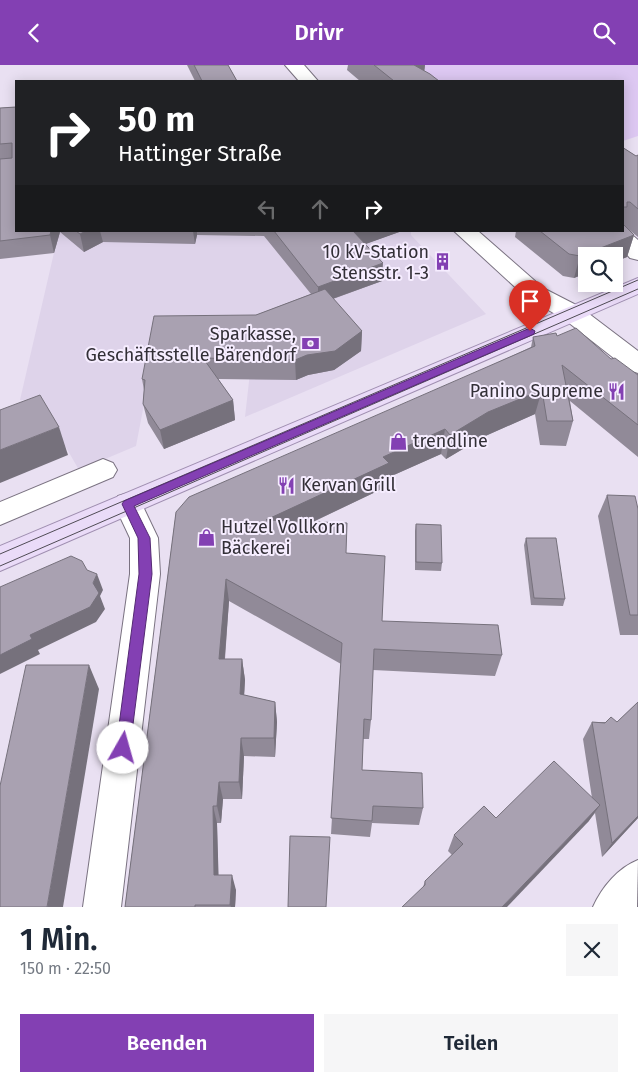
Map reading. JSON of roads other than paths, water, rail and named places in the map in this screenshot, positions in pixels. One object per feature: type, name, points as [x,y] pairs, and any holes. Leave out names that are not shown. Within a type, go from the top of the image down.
[{"type":"main road","points":[[0,559],[638,285]]},
{"type":"street","points":[[294,65],[308,80]]},
{"type":"street","points":[[466,232],[534,293],[572,313],[638,364]]},
{"type":"street","points":[[617,232],[638,253]]},
{"type":"street","points":[[0,514],[103,470]]},
{"type":"street","points":[[102,907],[146,574],[144,538],[128,504]]},
{"type":"street","points":[[612,907],[638,878]]},
{"type":"tram line","points":[[0,554],[638,280]]},
{"type":"tram line","points":[[0,566],[638,289]]},
{"type":"place","name":"10 kV-Station Stensstr. 1-3","points":[[443,262]]},
{"type":"place","name":"Sparkasse, Geschäftsstelle Bärendorf","points":[[310,344]]},
{"type":"place","name":"Panino Supreme","points":[[617,391]]},
{"type":"place","name":"trendline","points":[[399,441]]},
{"type":"place","name":"Kervan Grill","points":[[287,485]]},
{"type":"place","name":"Hutzel Vollkorn Bäckerei","points":[[207,537]]}]
